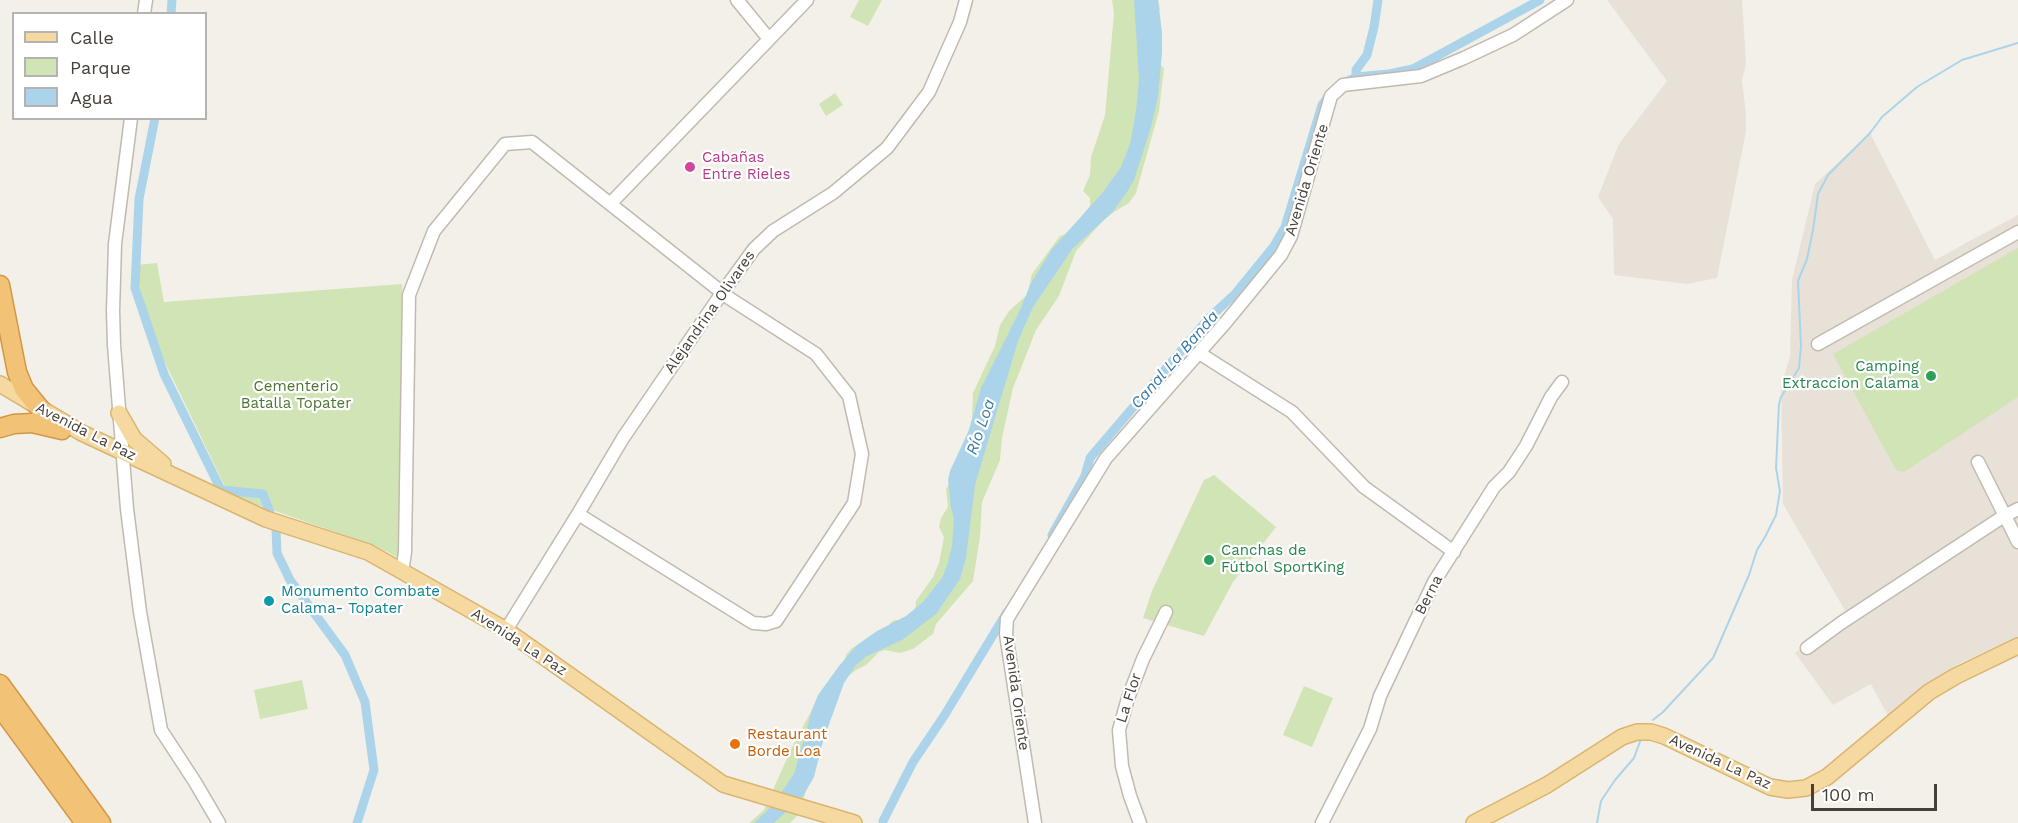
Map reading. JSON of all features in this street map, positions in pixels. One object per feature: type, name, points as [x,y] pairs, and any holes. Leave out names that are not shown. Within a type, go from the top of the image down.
[{"type":"highway","points":[[0,285],[16,372],[29,396],[42,411]]},
{"type":"highway","points":[[0,428],[32,423],[62,430]]},
{"type":"highway","points":[[0,684],[101,823]]},
{"type":"highway","points":[[0,707],[85,823]]},
{"type":"main road","name":"Avenida La Paz","points":[[0,384],[42,411],[123,456]]},
{"type":"main road","name":"Avenida La Paz","points":[[0,391],[62,430],[179,478],[266,519],[368,552],[506,630],[723,783],[854,823]]},
{"type":"main road","points":[[95,439],[110,434],[119,416],[138,443],[179,478]]},
{"type":"main road","name":"Avenida La Paz","points":[[1474,823],[1547,785],[1622,738],[1637,732],[1651,732],[1664,736],[1770,788],[1788,790],[1806,788],[1827,777],[1929,692],[1956,676],[2018,646]]},
{"type":"street","points":[[737,0],[769,39]]},
{"type":"street","points":[[610,204],[807,0]]},
{"type":"street","name":"Alejandrina Olivares","points":[[506,630],[623,438],[722,292],[754,249],[773,231],[833,193],[887,148],[929,92],[960,22],[966,0]]},
{"type":"street","name":"Avenida Oriente","points":[[1035,823],[1006,634],[1007,619],[1106,458],[1199,353],[1281,255],[1291,236],[1331,96],[1343,85],[1420,76],[1513,35],[1567,0]]},
{"type":"street","points":[[131,120],[115,244],[114,345],[119,416],[140,612],[161,730],[219,823]]},
{"type":"street","points":[[402,572],[405,552],[409,295],[434,231],[505,144],[532,142],[722,292],[816,354],[849,396],[861,454],[854,503],[776,621],[753,623],[578,514]]},
{"type":"street","points":[[1818,344],[2018,232]]},
{"type":"street","points":[[1199,353],[1292,412],[1364,488],[1454,552]]},
{"type":"street","name":"Berna","points":[[1322,823],[1370,729],[1380,696],[1434,582],[1494,487],[1509,472],[1526,446],[1551,397],[1562,382]]},
{"type":"street","points":[[1978,462],[2018,542]]},
{"type":"street","points":[[1807,648],[1841,623],[2018,509]]},
{"type":"street","name":"La Flor","points":[[1140,823],[1122,766],[1119,730],[1143,659],[1166,612]]},
{"type":"shaded area","points":[[1607,0],[1742,0],[1746,63],[1742,81],[1746,131],[1717,278],[1687,284],[1614,275],[1613,219],[1598,197],[1619,144],[1667,81]]},
{"type":"shaded area","points":[[1870,133],[1935,260],[2018,215],[2018,637],[1958,664],[1888,716],[1871,684],[1833,705],[1795,653],[1847,614],[1783,504],[1781,387],[1790,356],[1792,280],[1815,184]]},
{"type":"green space","points":[[859,0],[882,0],[868,26],[850,17]]},
{"type":"green space","points":[[1112,0],[1158,0],[1160,9],[1157,17],[1157,62],[1164,68],[1159,111],[1136,193],[1129,203],[1107,216],[1076,251],[1059,296],[1036,330],[1013,388],[1002,438],[1000,460],[982,502],[980,537],[973,581],[936,624],[933,634],[913,649],[900,653],[885,650],[879,652],[866,665],[833,688],[800,813],[790,823],[749,823],[764,810],[792,747],[822,691],[844,665],[846,655],[852,648],[890,631],[890,623],[895,620],[905,620],[915,611],[916,601],[933,577],[939,563],[944,537],[939,527],[941,518],[948,507],[946,489],[953,478],[972,420],[973,393],[995,346],[1000,325],[1009,311],[1027,295],[1032,274],[1060,236],[1069,233],[1090,206],[1090,198],[1083,191],[1090,175],[1091,157],[1105,115],[1114,13]]},
{"type":"green space","points":[[835,93],[843,105],[826,116],[819,104]]},
{"type":"green space","name":"Camping Extraccion Calama","points":[[2018,248],[2018,397],[1904,472],[1896,470],[1833,354]]},
{"type":"green space","name":"Cementerio Batalla Topater","points":[[157,263],[164,302],[402,284],[399,558],[376,546],[229,495],[146,323],[136,265]]},
{"type":"green space","name":"Canchas de Fútbol SportKing","points":[[1214,475],[1276,527],[1233,582],[1204,636],[1143,618],[1152,591],[1204,480]]},
{"type":"green space","points":[[302,680],[308,709],[260,719],[254,690]]},
{"type":"green space","points":[[1304,686],[1333,698],[1312,747],[1283,735]]},
{"type":"water","name":"Río Loa","points":[[1134,0],[1158,0],[1162,53],[1158,97],[1151,127],[1134,180],[1127,192],[1112,213],[1073,248],[1033,307],[1018,341],[975,485],[966,558],[960,579],[936,614],[902,640],[867,656],[856,665],[844,683],[823,741],[814,777],[803,796],[774,823],[754,823],[771,807],[794,774],[818,695],[839,666],[857,645],[877,631],[906,616],[923,602],[942,578],[952,546],[954,518],[948,480],[969,430],[981,388],[1031,283],[1052,249],[1104,191],[1121,167],[1130,144],[1139,79]]},
{"type":"waterway","points":[[171,12],[172,0]]},
{"type":"waterway","points":[[1356,77],[1356,70],[1367,55],[1378,0]]},
{"type":"waterway","name":"Canal La Banda","points":[[1344,83],[1356,77],[1413,69],[1540,0]]},
{"type":"waterway","points":[[1653,720],[1713,658],[1749,575],[1757,550],[1776,515],[1780,491],[1776,468],[1779,404],[1799,368],[1801,346],[1798,281],[1807,259],[1818,194],[1828,175],[1870,133],[1882,117],[1917,87],[1962,60],[2018,43]]},
{"type":"waterway","name":"Canal La Banda","points":[[1052,535],[1085,476],[1090,458],[1210,317],[1235,294],[1274,246],[1285,227],[1322,105],[1329,95]]},
{"type":"waterway","points":[[155,120],[139,199],[135,288],[164,374],[221,490],[263,494],[270,513]]},
{"type":"waterway","points":[[276,529],[277,553],[290,580],[345,655],[365,702],[374,770],[357,823]]},
{"type":"waterway","name":"Canal La Banda","points":[[883,821],[913,762],[944,716],[1007,612]]},
{"type":"waterway","points":[[1597,823],[1601,801],[1634,758],[1641,739]]},
{"type":"place","name":"Cabañas Entre Rieles","points":[[690,167]]},
{"type":"place","name":"Camping Extraccion Calama","points":[[1931,376]]},
{"type":"place","name":"Canchas de Fútbol SportKing","points":[[1209,560]]},
{"type":"place","name":"Monumento Combate Calama- Topater","points":[[269,601]]},
{"type":"place","name":"Restaurant Borde Loa","points":[[735,744]]}]
